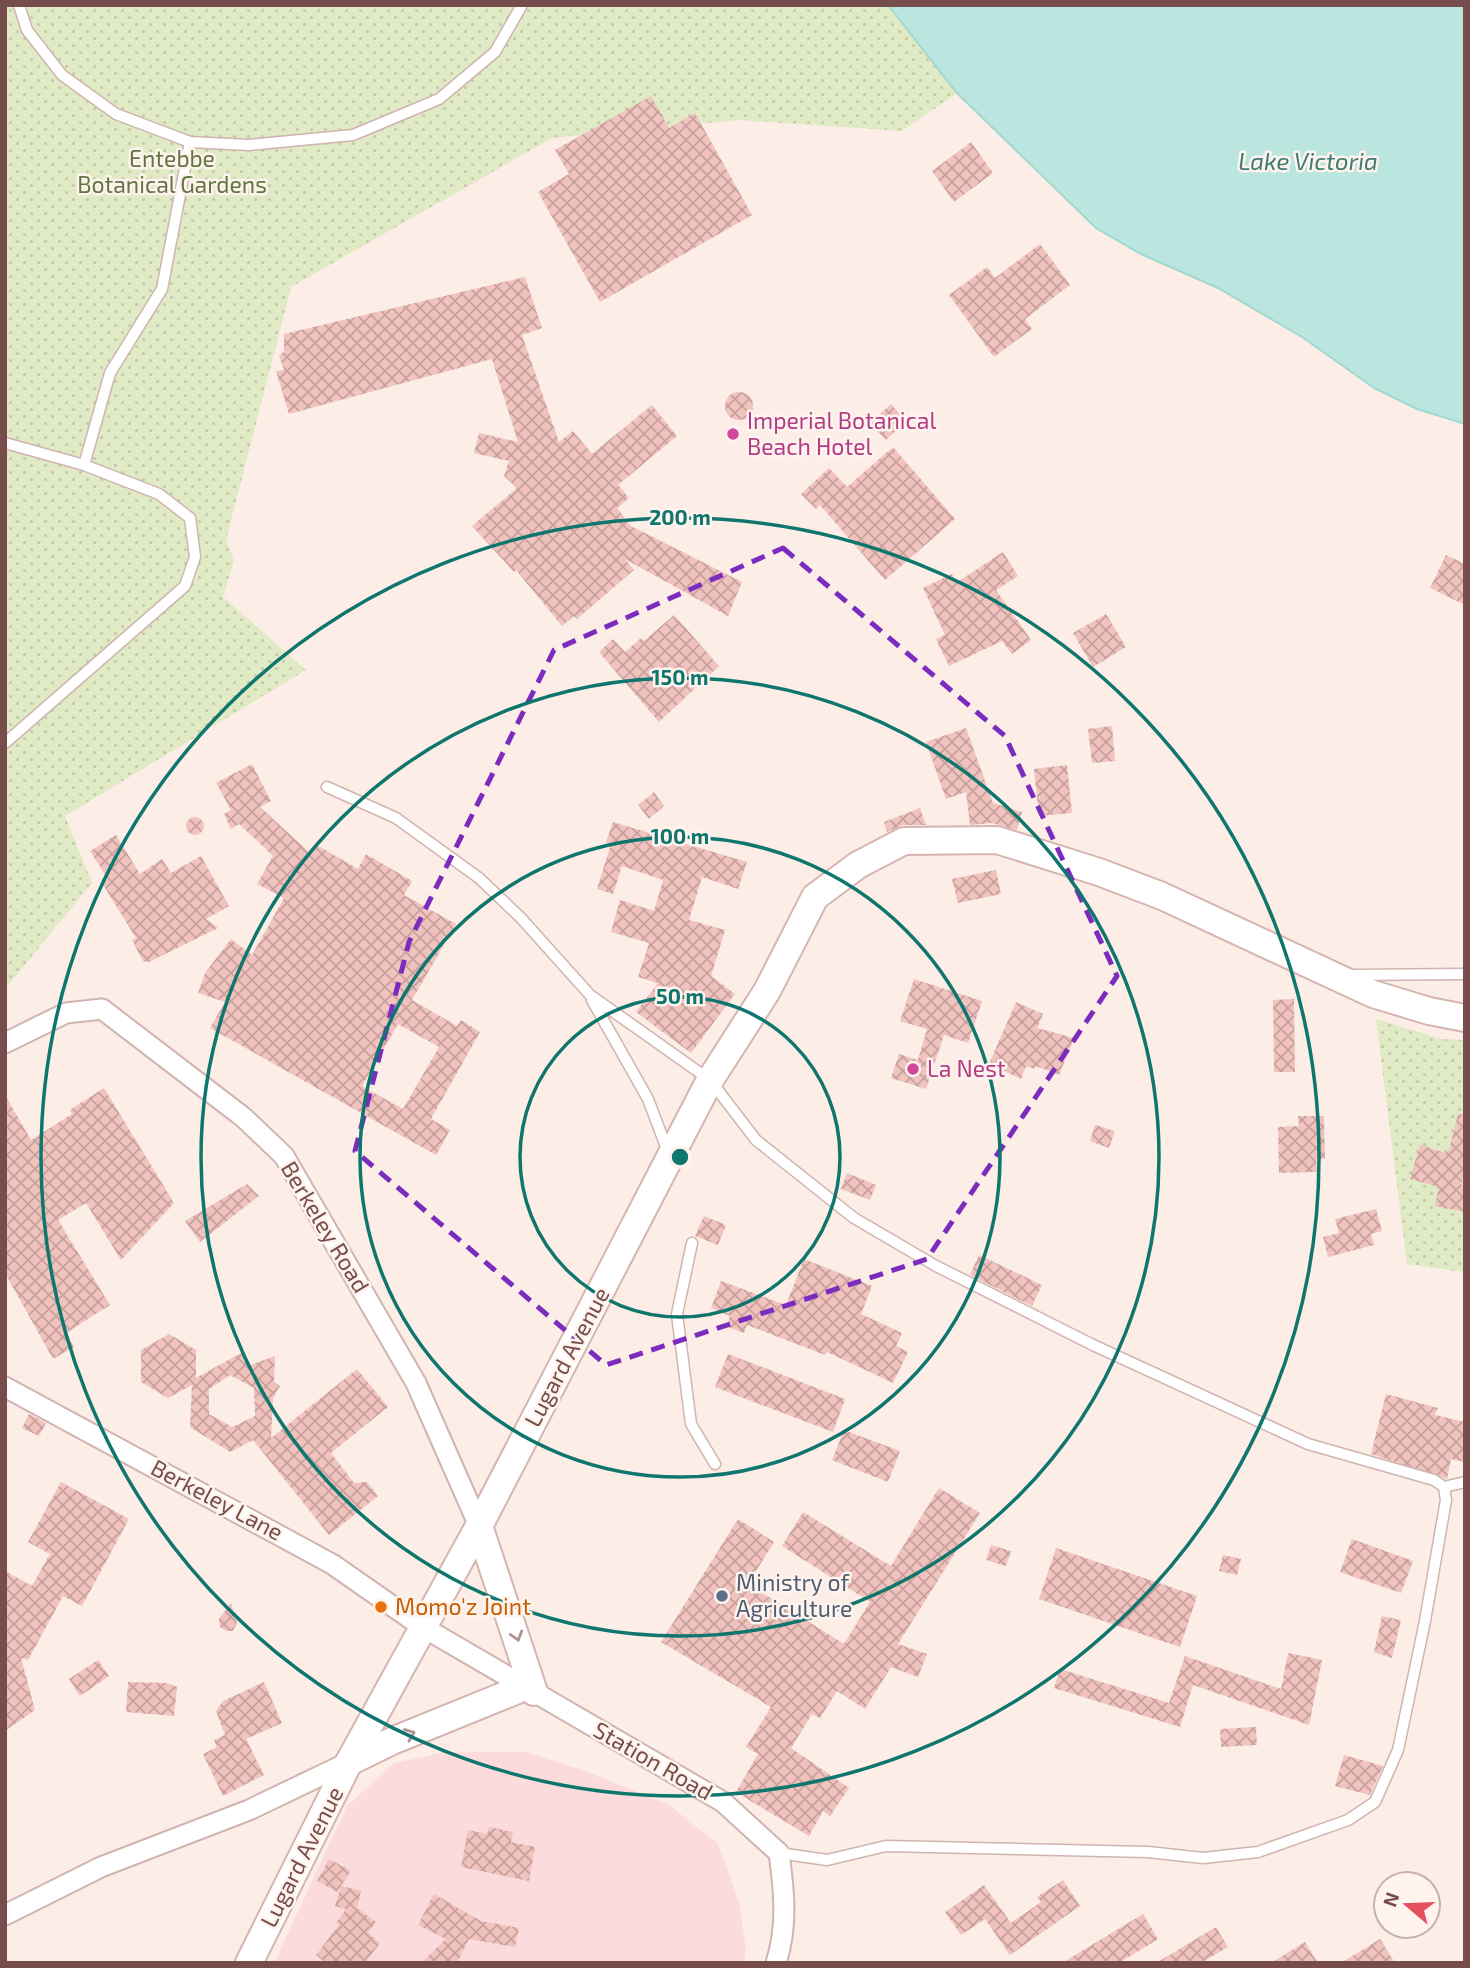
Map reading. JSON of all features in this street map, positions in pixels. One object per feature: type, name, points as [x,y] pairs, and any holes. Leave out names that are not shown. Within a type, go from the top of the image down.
[{"type":"street","name":"Lugard Avenue","points":[[249,1963],[349,1762],[421,1626],[479,1526],[710,1080],[767,991],[815,897],[858,865],[904,841],[961,838],[996,840],[1099,872],[1163,897],[1373,994],[1429,1011],[1465,1017]]},
{"type":"street","name":"Berkeley Road","points":[[5,1043],[66,1013],[102,1009],[243,1117],[284,1156],[416,1383],[479,1526]]},
{"type":"street","name":"Berkeley Lane","points":[[5,1387],[332,1563],[421,1626]]},
{"type":"street","points":[[5,1915],[101,1867],[248,1810],[392,1741],[529,1689],[479,1526]]},
{"type":"street","name":"Station Road","points":[[421,1626],[723,1802],[779,1853]]},
{"type":"street","points":[[776,1963],[781,1947],[785,1901],[779,1853]]},
{"type":"lane","points":[[19,5],[27,30],[62,75],[116,114],[190,142],[249,145],[354,135],[439,99],[495,52],[522,5]]},
{"type":"lane","points":[[84,465],[110,373],[162,289],[190,142]]},
{"type":"lane","points":[[5,443],[84,465],[159,494],[190,518],[195,557],[185,586],[5,743]]},
{"type":"lane","points":[[327,787],[396,818],[479,878],[521,918],[590,995],[648,1099],[671,1159]]},
{"type":"lane","points":[[1333,975],[1465,974]]},
{"type":"lane","points":[[590,995],[710,1080],[756,1139],[855,1218],[936,1266],[1093,1345],[1308,1444],[1434,1480],[1444,1487],[1446,1500],[1398,1750],[1375,1802],[1348,1820],[1258,1852],[1203,1858],[1148,1852],[886,1846],[827,1860],[779,1853]]},
{"type":"lane","points":[[692,1243],[677,1314],[691,1424],[715,1464]]},
{"type":"lane","points":[[1444,1487],[1465,1482]]},
{"type":"highlighted area","points":[[783,548],[1005,736],[1117,976],[927,1259],[606,1365],[355,1151],[409,942],[554,650]]},
{"type":"shaded area","points":[[443,1752],[526,1752],[588,1772],[669,1805],[718,1844],[739,1902],[746,1951],[744,1963],[274,1963],[347,1806],[393,1764]]},
{"type":"green space","name":"Entebbe Botanical Gardens","points":[[5,5],[888,5],[957,93],[902,131],[738,120],[552,138],[291,287],[226,540],[234,561],[223,597],[306,670],[65,816],[92,883],[5,989]]},
{"type":"green space","points":[[1376,1019],[1441,1039],[1465,1040],[1465,1272],[1407,1264]]},
{"type":"water","name":"Lake Victoria","points":[[888,5],[1465,5],[1465,424],[1417,409],[1374,388],[1302,337],[1218,288],[1141,254],[1096,228],[957,93]]},
{"type":"building","points":[[651,96],[669,128],[695,113],[752,215],[600,302],[538,192],[569,174],[555,150]]},
{"type":"building","points":[[971,142],[993,173],[954,202],[932,171]]},
{"type":"building","points":[[1040,244],[1070,285],[1025,319],[1032,329],[994,357],[949,295],[987,267],[995,278]]},
{"type":"building","points":[[525,277],[542,328],[522,335],[559,442],[573,431],[592,454],[652,405],[677,436],[618,485],[629,498],[617,508],[631,526],[742,582],[728,616],[625,559],[634,570],[577,619],[574,616],[562,626],[516,570],[514,572],[472,526],[517,488],[504,476],[509,461],[474,453],[479,433],[518,442],[492,359],[289,414],[276,371],[284,370],[279,355],[284,352],[284,334]]},
{"type":"building","points":[[739,392],[749,396],[753,406],[749,416],[739,420],[729,416],[725,406],[729,396]]},
{"type":"building","points":[[891,404],[906,421],[886,440],[870,423]]},
{"type":"building","points":[[893,447],[955,519],[885,580],[820,505],[816,509],[801,494],[829,468],[847,487]]},
{"type":"building","points":[[1003,552],[1018,576],[996,590],[1031,640],[1012,654],[1002,641],[949,666],[936,639],[945,635],[923,588],[952,574],[956,583]]},
{"type":"building","points":[[1446,555],[1465,564],[1465,605],[1430,588]]},
{"type":"building","points":[[1106,614],[1126,647],[1093,667],[1073,633]]},
{"type":"building","points":[[674,615],[719,666],[659,722],[599,652],[613,639],[625,652],[641,638],[644,641]]},
{"type":"building","points":[[1112,726],[1115,761],[1092,763],[1088,729]]},
{"type":"building","points":[[966,728],[993,803],[1022,812],[1017,830],[992,823],[970,825],[966,792],[946,799],[926,742]]},
{"type":"building","points":[[252,764],[271,801],[260,807],[310,853],[315,844],[358,869],[366,854],[412,881],[404,895],[456,924],[412,1000],[457,1026],[461,1020],[480,1032],[431,1119],[450,1130],[436,1155],[210,1028],[225,1002],[198,993],[205,973],[231,939],[252,955],[284,898],[257,884],[273,856],[239,824],[231,829],[224,814],[231,810],[216,783]],"holes":[[[398,1024],[439,1047],[403,1109],[362,1086]]]},
{"type":"building","points":[[1067,765],[1072,813],[1039,816],[1034,769]]},
{"type":"building","points":[[654,792],[664,806],[649,819],[638,805]]},
{"type":"building","points":[[920,808],[926,825],[903,825],[887,832],[884,822]]},
{"type":"building","points":[[195,817],[201,820],[204,826],[201,832],[195,835],[189,832],[186,826],[189,820]]},
{"type":"building","points":[[613,822],[747,862],[738,889],[702,877],[689,920],[725,930],[711,976],[735,994],[691,1053],[636,1012],[658,983],[638,977],[649,943],[611,932],[620,900],[654,911],[663,880],[622,866],[613,894],[597,889],[611,844],[606,842]]},
{"type":"building","points":[[116,835],[140,874],[162,859],[171,873],[201,856],[229,906],[206,919],[218,928],[149,962],[143,961],[132,940],[136,938],[102,883],[108,879],[90,851]]},
{"type":"building","points":[[996,870],[1001,894],[958,903],[952,879]]},
{"type":"building","points":[[914,979],[982,1001],[968,1043],[944,1035],[926,1089],[891,1078],[899,1054],[918,1060],[927,1029],[900,1021]]},
{"type":"building","points":[[1294,999],[1295,1072],[1274,1072],[1273,1000]]},
{"type":"building","points":[[1016,1002],[1043,1014],[1037,1028],[1074,1038],[1059,1075],[1036,1066],[1034,1069],[1026,1066],[1021,1079],[989,1064]]},
{"type":"building","points":[[104,1088],[174,1203],[121,1260],[86,1203],[58,1220],[110,1305],[66,1333],[74,1347],[53,1359],[5,1273],[5,1095],[31,1140],[72,1114],[70,1110]]},
{"type":"building","points":[[1458,1114],[1465,1115],[1465,1168],[1461,1185],[1465,1186],[1465,1212],[1435,1206],[1439,1187],[1410,1179],[1420,1145],[1446,1153],[1449,1150]]},
{"type":"building","points":[[1298,1116],[1324,1116],[1325,1159],[1316,1159],[1317,1172],[1279,1173],[1278,1127],[1299,1126]]},
{"type":"building","points":[[1095,1125],[1115,1131],[1109,1148],[1090,1141]]},
{"type":"building","points":[[847,1173],[876,1185],[870,1200],[841,1189]]},
{"type":"building","points":[[247,1184],[259,1196],[200,1242],[185,1221]]},
{"type":"building","points":[[1376,1209],[1382,1231],[1371,1234],[1374,1245],[1328,1257],[1323,1237],[1339,1233],[1335,1219]]},
{"type":"building","points":[[704,1216],[726,1225],[718,1245],[695,1236]]},
{"type":"building","points":[[979,1255],[1042,1285],[1032,1306],[970,1275]]},
{"type":"building","points":[[804,1259],[872,1286],[861,1314],[902,1333],[896,1346],[908,1352],[893,1383],[827,1352],[825,1355],[747,1325],[744,1333],[726,1326],[730,1316],[711,1308],[721,1281],[786,1305]]},
{"type":"building","points":[[169,1334],[196,1350],[196,1378],[241,1353],[248,1366],[275,1356],[274,1382],[280,1386],[273,1398],[271,1438],[357,1369],[388,1407],[331,1453],[354,1483],[367,1482],[378,1496],[329,1535],[253,1440],[230,1452],[190,1427],[192,1385],[168,1398],[141,1382],[141,1350]],"holes":[[[230,1375],[254,1388],[255,1416],[232,1427],[209,1414],[209,1389]]]},
{"type":"building","points":[[728,1354],[845,1399],[833,1432],[715,1387]]},
{"type":"building","points":[[1386,1394],[1438,1408],[1435,1415],[1465,1422],[1465,1462],[1451,1459],[1447,1479],[1371,1454]]},
{"type":"building","points":[[29,1414],[46,1423],[39,1436],[22,1428]]},
{"type":"building","points":[[844,1430],[900,1451],[888,1482],[832,1460]]},
{"type":"building","points":[[61,1482],[129,1519],[82,1606],[63,1596],[28,1660],[21,1658],[35,1710],[5,1731],[5,1571],[32,1586],[50,1554],[28,1542]]},
{"type":"building","points":[[939,1488],[980,1513],[898,1644],[927,1654],[918,1677],[891,1667],[865,1709],[837,1691],[820,1718],[812,1714],[791,1748],[849,1788],[830,1816],[823,1811],[809,1836],[736,1792],[758,1754],[746,1747],[771,1707],[661,1642],[738,1519],[774,1542],[748,1584],[844,1644],[870,1602],[782,1546],[803,1512],[891,1566]]},
{"type":"building","points":[[1352,1539],[1413,1561],[1401,1593],[1340,1572]]},
{"type":"building","points":[[991,1545],[1011,1551],[1006,1566],[986,1560]]},
{"type":"building","points":[[1056,1548],[1197,1596],[1180,1647],[1039,1599]]},
{"type":"building","points":[[1223,1555],[1241,1559],[1237,1575],[1219,1571]]},
{"type":"building","points":[[231,1603],[237,1623],[233,1631],[226,1631],[220,1627],[219,1619]]},
{"type":"building","points":[[1382,1616],[1401,1620],[1392,1658],[1374,1652]]},
{"type":"building","points":[[1288,1653],[1322,1660],[1309,1725],[1193,1685],[1180,1727],[1054,1688],[1060,1669],[1169,1703],[1185,1656],[1281,1689]]},
{"type":"building","points":[[98,1660],[109,1676],[80,1696],[69,1679]]},
{"type":"building","points":[[128,1682],[167,1683],[177,1687],[174,1716],[126,1712]]},
{"type":"building","points":[[264,1682],[282,1723],[246,1739],[264,1775],[223,1796],[203,1754],[217,1747],[214,1740],[225,1735],[216,1711],[223,1701]]},
{"type":"building","points":[[1256,1727],[1257,1745],[1221,1747],[1220,1729]]},
{"type":"building","points":[[1344,1755],[1383,1766],[1370,1795],[1335,1786]]},
{"type":"building","points":[[489,1827],[513,1832],[511,1842],[535,1847],[529,1881],[461,1867],[468,1830],[487,1834]]},
{"type":"building","points":[[329,1859],[351,1871],[337,1892],[317,1881]]},
{"type":"building","points":[[1063,1880],[1080,1906],[1010,1955],[985,1919],[961,1935],[945,1912],[984,1885],[1011,1923],[1041,1902],[1037,1897]]},
{"type":"building","points":[[341,1886],[361,1891],[357,1908],[376,1922],[368,1933],[380,1943],[365,1963],[326,1963],[316,1955],[339,1925],[336,1923],[346,1909],[335,1906]]},
{"type":"building","points":[[434,1894],[481,1921],[519,1928],[515,1947],[469,1939],[457,1963],[421,1963],[446,1939],[418,1925]]},
{"type":"building","points":[[1143,1914],[1158,1939],[1119,1963],[1062,1963]]},
{"type":"building","points":[[1216,1927],[1228,1947],[1201,1963],[1156,1963]]},
{"type":"building","points":[[1381,1940],[1395,1963],[1341,1963]]},
{"type":"building","points":[[1305,1942],[1318,1963],[1271,1963]]},
{"type":"place","name":"Imperial Botanical Beach Hotel","points":[[733,434]]},
{"type":"place","name":"La Nest","points":[[913,1069]]},
{"type":"place","name":"Ministry of Agriculture","points":[[722,1596]]},
{"type":"place","name":"Momo'z Joint","points":[[381,1607]]}]
